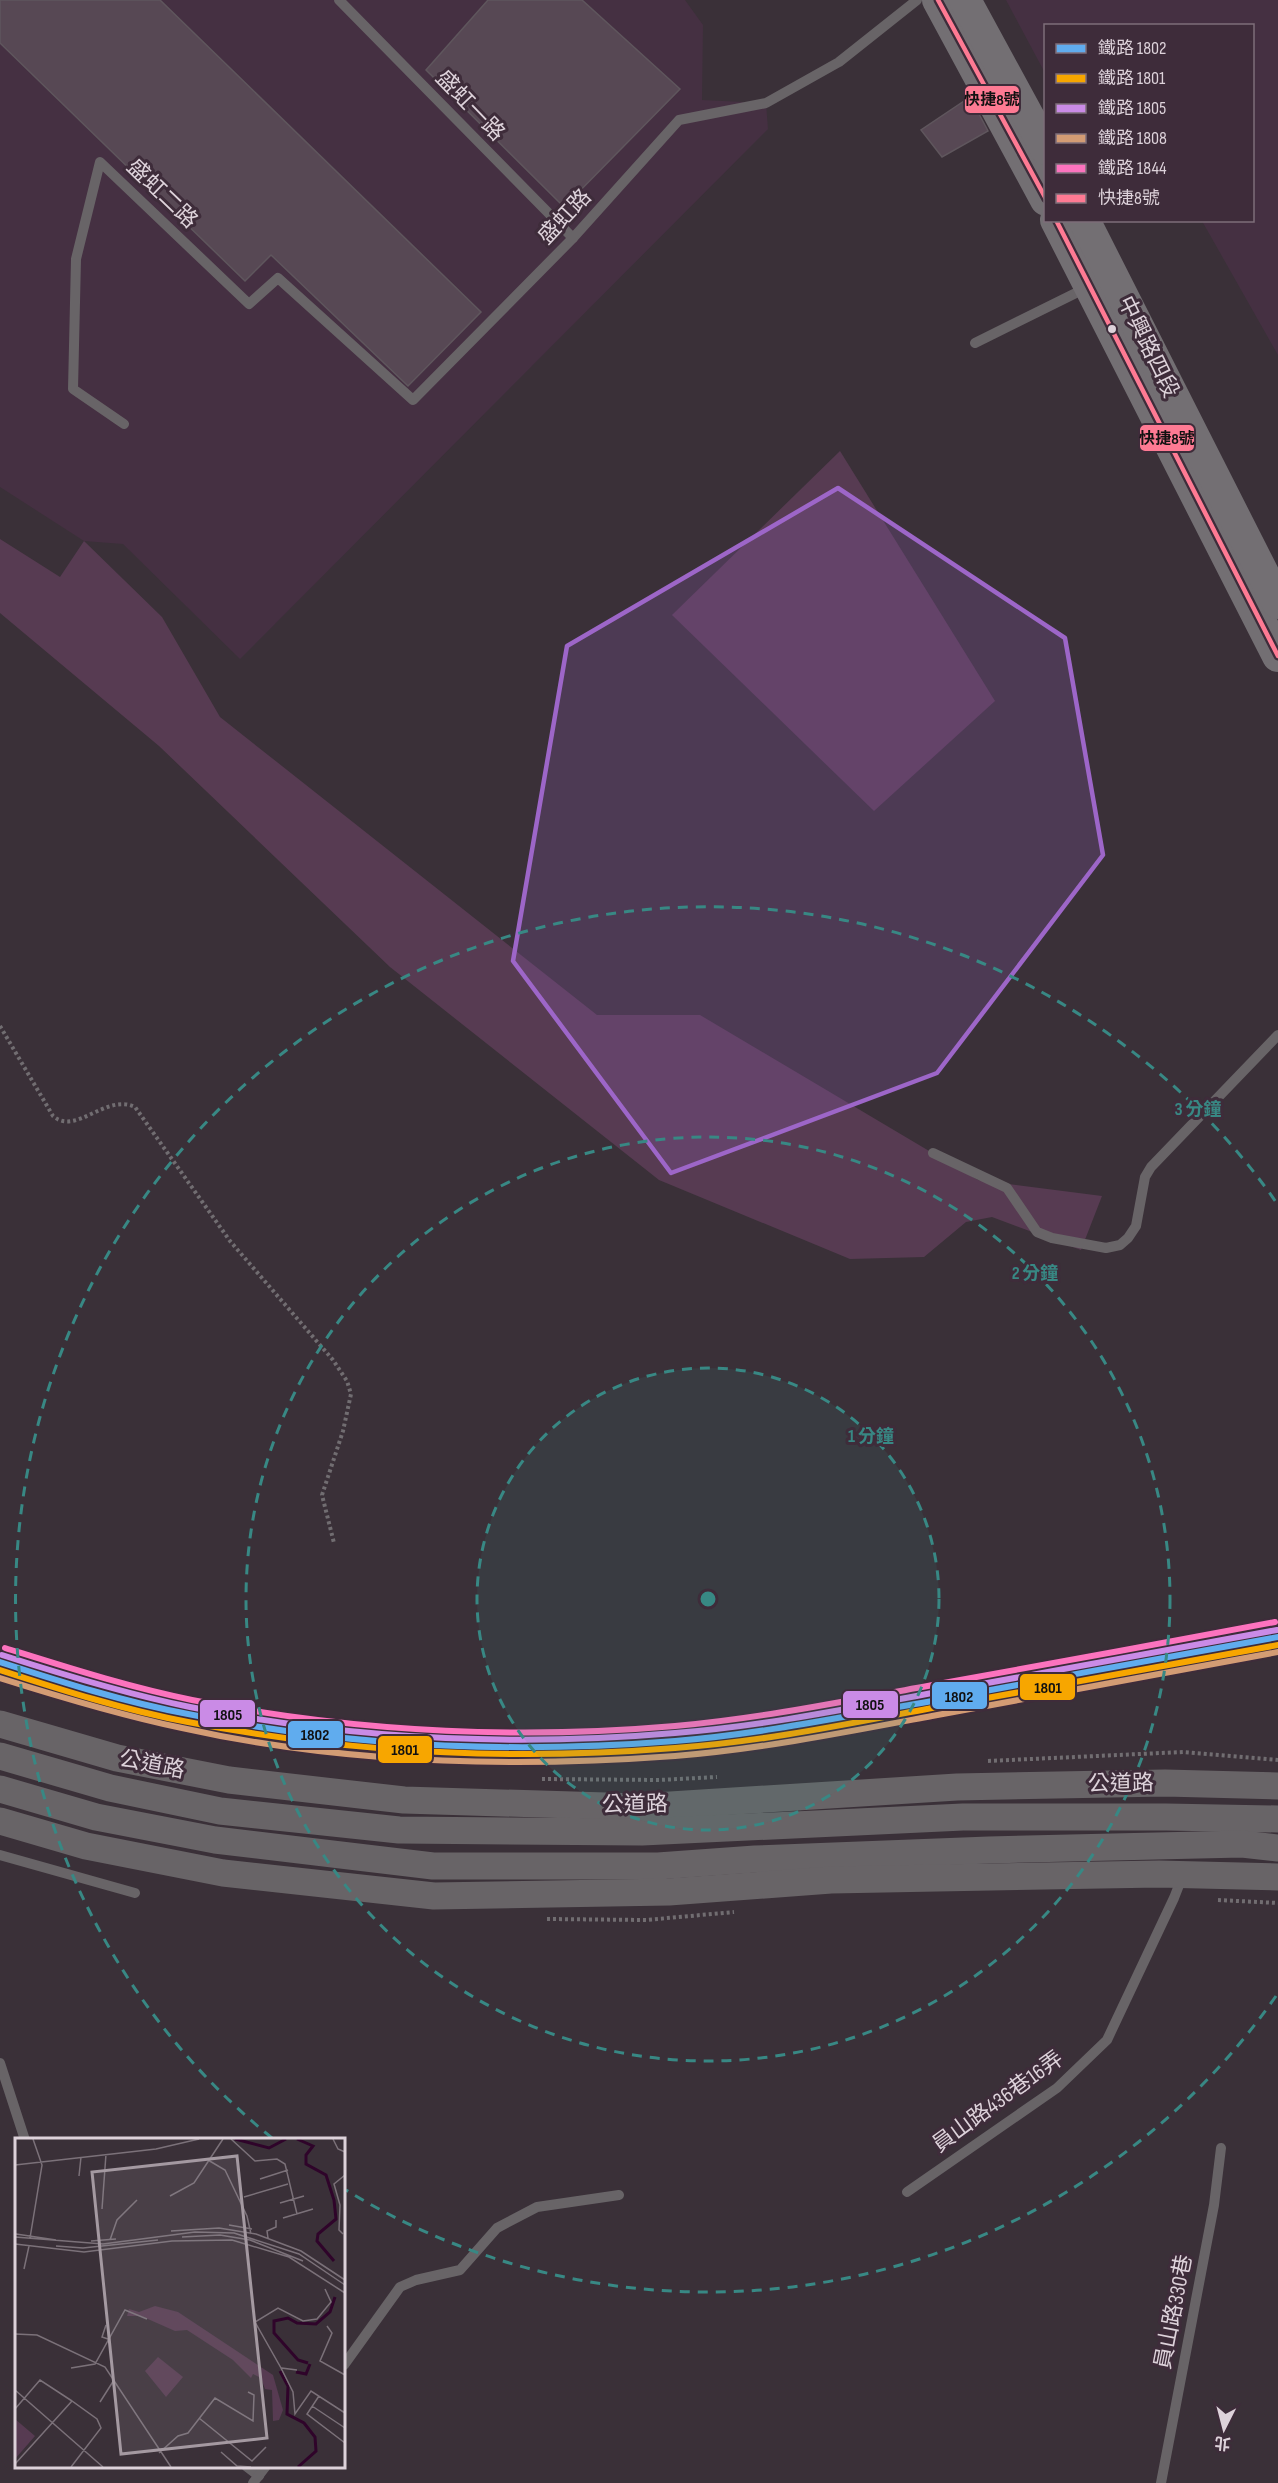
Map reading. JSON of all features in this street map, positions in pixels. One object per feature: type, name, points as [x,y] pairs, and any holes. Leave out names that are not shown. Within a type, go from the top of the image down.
[{"type":"main road","points":[[938,0],[1044,196]]},
{"type":"main road","points":[[965,0],[1044,145]]},
{"type":"main road","name":"中興路四段","points":[[1058,222],[1101,278],[1206,465],[1278,603]]},
{"type":"main road","name":"中興路四段","points":[[1085,222],[1101,278],[1277,651]]},
{"type":"street","name":"公道路","points":[[0,1724],[117,1758],[207,1776],[404,1800],[639,1807],[957,1787],[1165,1784],[1278,1786]]},
{"type":"street","name":"公道路","points":[[0,1756],[110,1788],[220,1811],[399,1830],[642,1832],[963,1817],[1278,1819]]},
{"type":"street","points":[[0,1789],[96,1817],[215,1840],[433,1866],[658,1866],[755,1859],[989,1850],[1242,1844],[1278,1848]]},
{"type":"street","points":[[0,1821],[86,1846],[223,1873],[434,1896],[669,1893],[831,1880],[1183,1874],[1278,1877]]},
{"type":"lane","name":"盛虹一路","points":[[339,0],[573,238]]},
{"type":"lane","name":"盛虹路","points":[[414,400],[573,238],[679,120],[766,103],[839,62],[917,0]]},
{"type":"lane","name":"盛虹二路","points":[[124,424],[73,389],[76,259],[100,162],[249,304],[278,278],[414,400]]},
{"type":"lane","points":[[975,343],[1101,278]]},
{"type":"lane","points":[[933,1153],[1007,1188],[1037,1232],[1052,1238],[1106,1248],[1120,1245],[1136,1226],[1145,1177],[1151,1167],[1278,1035]]},
{"type":"lane","points":[[0,1855],[135,1893]]},
{"type":"lane","name":"員山路436巷16弄","points":[[907,2192],[1057,2088],[1107,2040],[1174,1898],[1183,1874]]},
{"type":"lane","points":[[0,2062],[25,2138]]},
{"type":"lane","name":"員山路330巷","points":[[1161,2483],[1214,2205],[1221,2148]]},
{"type":"lane","points":[[345,2364],[400,2287],[416,2280],[460,2270],[496,2228],[537,2207],[620,2195]]},
{"type":"path","points":[[0,1026],[52,1116],[57,1119],[72,1122],[111,1105],[130,1104],[135,1107],[230,1241],[333,1360],[347,1381],[351,1394],[348,1413],[322,1495],[334,1543]]},
{"type":"path","points":[[980,1762],[1183,1752],[1278,1760]]},
{"type":"path","points":[[531,1779],[659,1780],[718,1777]]},
{"type":"highlighted area","points":[[838,488],[1065,638],[1103,855],[937,1073],[671,1173],[513,961],[567,646]]},
{"type":"shaded area","points":[[0,0],[685,0],[703,25],[702,100],[766,103],[768,129],[240,659],[123,544],[84,541],[0,487]]},
{"type":"shaded area","points":[[1006,0],[1278,0],[1278,355],[1203,222],[1254,222],[1254,24],[1044,24],[1044,71]]},
{"type":"shaded area","points":[[840,451],[995,701],[874,811],[672,615]]},
{"type":"shaded area","points":[[0,539],[60,577],[84,541],[162,617],[220,717],[597,1015],[700,1015],[978,1180],[1102,1196],[1081,1250],[992,1217],[966,1222],[924,1257],[850,1259],[659,1180],[390,967],[159,746],[0,613]]},
{"type":"building","points":[[0,0],[160,0],[481,312],[408,386],[271,255],[245,281],[0,43]]},
{"type":"building","points":[[488,0],[582,0],[680,89],[564,207],[426,70]]},
{"type":"building","points":[[970,97],[988,131],[942,157],[921,130]]},
{"type":"rail line","name":"1844","points":[[5,1648],[144,1689],[252,1711],[372,1726],[432,1730],[554,1732],[675,1726],[774,1713],[1275,1622]]},
{"type":"rail line","name":"1805","points":[[2,1655],[142,1696],[250,1718],[371,1733],[431,1737],[553,1739],[675,1733],[774,1721],[1277,1630]]},
{"type":"rail line","name":"1802","points":[[0,1662],[140,1704],[248,1725],[309,1734],[430,1745],[553,1747],[675,1741],[771,1729],[1278,1637]]},
{"type":"rail line","name":"1801","points":[[0,1670],[140,1712],[248,1733],[431,1752],[553,1754],[675,1748],[772,1737],[1278,1645]]},
{"type":"rail line","name":"1808","points":[[0,1678],[136,1717],[243,1740],[365,1756],[427,1760],[551,1762],[675,1756],[772,1744],[1278,1652]]},
{"type":"transit line","name":"快捷8號","points":[[938,0],[1044,195]]},
{"type":"transit line","name":"快捷8號","points":[[1057,222],[1278,656]]}]
